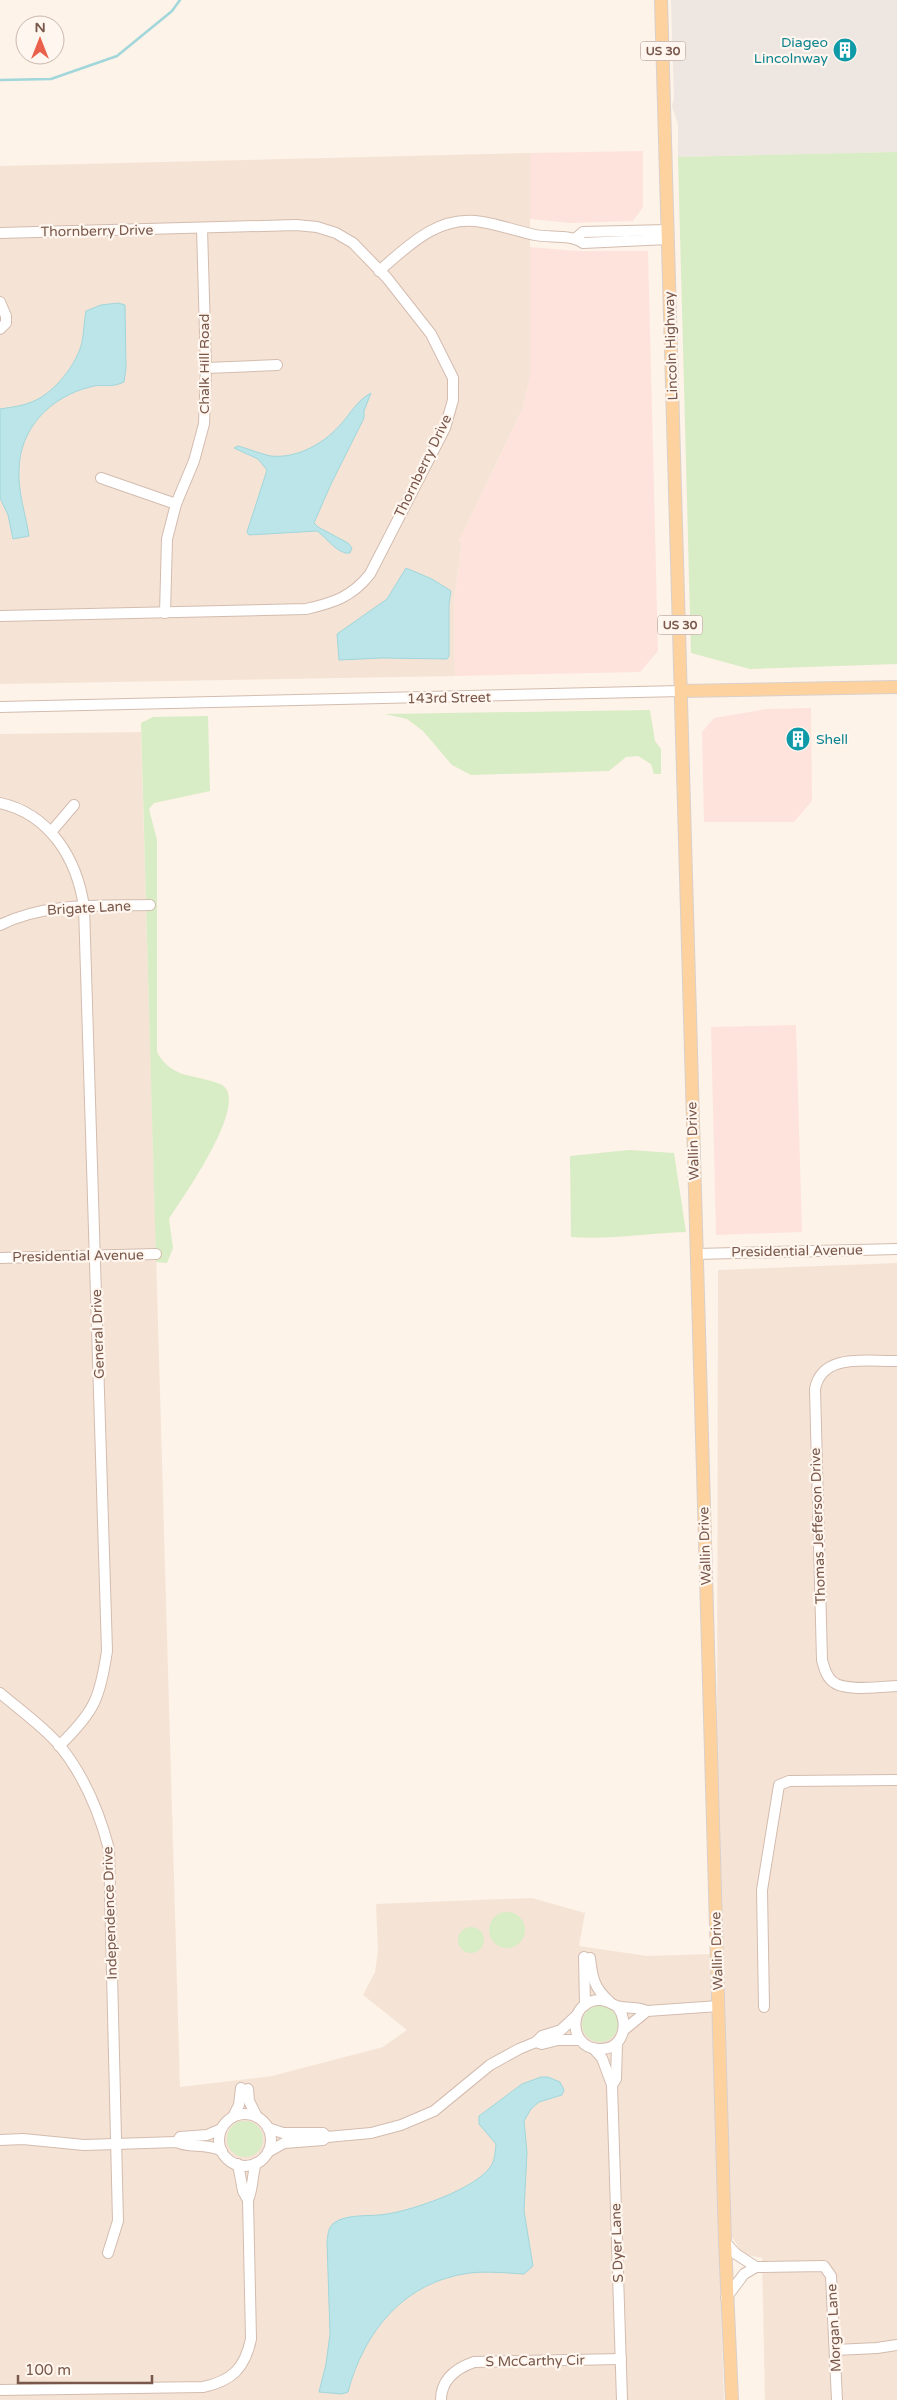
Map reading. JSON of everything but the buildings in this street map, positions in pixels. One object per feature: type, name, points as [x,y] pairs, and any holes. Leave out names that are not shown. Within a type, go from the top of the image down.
[{"type":"main road","name":"Lincoln Highway","points":[[661,0],[681,692]]},
{"type":"main road","name":"143rd Street","points":[[681,692],[897,687]]},
{"type":"main road","name":"Wallin Drive","points":[[681,692],[726,2298],[732,2400]]},
{"type":"street","points":[[379,271],[418,237],[436,227],[456,221],[482,222],[541,236],[576,238],[583,243],[668,235]]},
{"type":"street","name":"Thornberry Drive","points":[[0,233],[296,225],[317,227],[336,233],[353,242],[431,334],[453,378],[453,400],[445,428],[370,574],[359,588],[344,597],[306,609],[0,616]]},
{"type":"street","name":"Chalk Hill Road","points":[[165,613],[167,539],[176,504],[200,442],[205,411],[206,368],[202,228]]},
{"type":"street","points":[[0,302],[6,316],[6,323],[0,329]]},
{"type":"street","points":[[206,368],[277,365]]},
{"type":"street","points":[[101,478],[176,504]]},
{"type":"street","name":"143rd Street","points":[[0,708],[681,692]]},
{"type":"street","name":"General Drive","points":[[0,803],[31,815],[51,832],[75,866],[84,906],[107,1651],[102,1683],[94,1707],[80,1725],[59,1746]]},
{"type":"street","points":[[51,832],[74,805]]},
{"type":"street","name":"Brigate Lane","points":[[0,926],[18,917],[42,910],[84,906],[150,905]]},
{"type":"street","name":"Presidential Avenue","points":[[697,1254],[897,1249]]},
{"type":"street","name":"Presidential Avenue","points":[[0,1258],[156,1254]]},
{"type":"street","name":"Thomas Jefferson Drive","points":[[897,1361],[840,1362],[831,1364],[816,1379],[815,1389],[822,1660],[831,1681],[847,1687],[897,1686]]},
{"type":"street","name":"Independence Drive","points":[[0,1693],[59,1746],[84,1781],[100,1813],[109,1848],[118,2221],[108,2253]]},
{"type":"street","points":[[764,2006],[762,1890],[779,1785],[789,1781],[897,1780]]},
{"type":"street","points":[[585,2005],[587,1958],[599,1993],[613,2004],[625,2020],[625,2029]]},
{"type":"street","points":[[0,2390],[139,2394],[213,2385],[224,2381],[235,2373],[248,2355],[251,2339],[248,2200],[256,2163],[268,2152],[284,2143],[323,2140],[327,2137],[371,2133],[401,2126],[434,2111],[490,2065],[536,2042],[542,2036],[561,2030],[585,2005],[593,2000],[640,2007],[647,2011],[718,2006]]},
{"type":"street","points":[[593,2048],[610,2048],[617,2043],[625,2029],[647,2011]]},
{"type":"street","points":[[576,2016],[575,2024],[580,2040]]},
{"type":"street","points":[[536,2042],[542,2044],[558,2040],[580,2040],[593,2048],[602,2058],[612,2085]]},
{"type":"street","points":[[612,2085],[616,2079],[617,2043]]},
{"type":"street","name":"S Dyer Lane","points":[[612,2085],[622,2400]]},
{"type":"street","points":[[177,2142],[180,2137],[207,2135],[221,2129],[233,2117],[244,2089],[257,2117],[268,2128],[283,2133],[323,2133],[327,2137]]},
{"type":"street","points":[[233,2117],[249,2114],[257,2117]]},
{"type":"street","points":[[268,2128],[270,2144],[268,2152]]},
{"type":"street","points":[[221,2129],[219,2140],[222,2151]]},
{"type":"street","points":[[0,2140],[33,2140],[84,2145],[177,2142],[181,2144],[207,2144],[222,2151],[232,2162],[238,2164],[256,2163]]},
{"type":"street","points":[[238,2164],[243,2191],[248,2200]]},
{"type":"street","points":[[725,2242],[736,2254],[756,2267],[744,2274],[726,2298]]},
{"type":"street","name":"Morgan Lane","points":[[756,2267],[816,2265],[824,2266],[828,2270],[831,2276],[838,2400]]},
{"type":"street","points":[[835,2350],[897,2345]]},
{"type":"street","name":"S McCarthy Cir","points":[[441,2400],[448,2379],[458,2369],[474,2362],[621,2359]]},
{"type":"shaded area","points":[[671,0],[897,0],[897,152],[678,157],[678,124],[672,106],[674,99]]},
{"type":"shaded area","points":[[643,151],[643,207],[633,221],[571,223],[530,219],[530,153]]},
{"type":"shaded area","points":[[530,153],[530,377],[523,408],[459,541],[462,543],[454,602],[455,676],[0,684],[0,166]]},
{"type":"shaded area","points":[[530,247],[577,251],[648,251],[658,651],[640,672],[455,676],[454,602],[462,543],[459,541],[523,408],[530,377]]},
{"type":"shaded area","points":[[811,708],[812,801],[794,822],[704,822],[702,732],[714,718],[767,709]]},
{"type":"shaded area","points":[[141,732],[180,2087],[272,2076],[383,2047],[407,2030],[363,1995],[375,1972],[378,1951],[376,1904],[532,1898],[585,1913],[579,1946],[647,1956],[710,1954],[724,2400],[0,2400],[0,734]]},
{"type":"shaded area","points":[[796,1025],[802,1232],[716,1235],[711,1027]]},
{"type":"shaded area","points":[[897,1263],[897,2400],[765,2400],[762,2258],[743,2254],[730,2234],[717,1775],[718,1270]]},
{"type":"green space","points":[[897,152],[897,664],[750,669],[691,653],[678,157]]},
{"type":"green space","points":[[650,710],[655,741],[661,749],[661,774],[654,774],[651,764],[638,756],[626,757],[609,771],[471,775],[452,765],[423,731],[407,719],[385,714]]},
{"type":"green space","points":[[208,716],[210,791],[154,803],[149,809],[157,840],[157,1052],[169,1067],[184,1074],[220,1084],[228,1093],[228,1108],[222,1128],[212,1150],[169,1219],[173,1248],[167,1263],[156,1262],[141,723],[153,717]]},
{"type":"green space","points":[[629,1150],[674,1153],[686,1232],[600,1238],[571,1237],[570,1156]]},
{"type":"green space","points":[[507,1912],[514,1913],[520,1917],[524,1923],[524,1937],[520,1943],[514,1947],[507,1948],[500,1947],[494,1943],[490,1937],[489,1930],[490,1923],[494,1917],[500,1913]]},
{"type":"green space","points":[[471,1927],[480,1931],[484,1940],[480,1949],[471,1953],[462,1949],[458,1940],[462,1931]]},
{"type":"green space","points":[[600,2006],[607,2007],[613,2011],[617,2017],[617,2031],[613,2037],[607,2041],[600,2042],[593,2041],[587,2037],[583,2031],[582,2024],[583,2017],[587,2011],[593,2007]]},
{"type":"green space","points":[[245,2121],[252,2122],[258,2126],[262,2132],[262,2146],[258,2152],[252,2156],[245,2157],[238,2156],[232,2152],[228,2146],[227,2139],[228,2132],[232,2126],[238,2122]]},
{"type":"water","points":[[118,303],[125,305],[126,368],[124,382],[114,385],[90,387],[62,398],[40,417],[31,429],[24,442],[20,456],[19,471],[21,496],[29,536],[13,539],[8,515],[0,498],[0,409],[30,403],[50,391],[64,376],[75,359],[83,338],[86,311],[101,305]]},
{"type":"water","points":[[371,393],[364,411],[364,418],[314,523],[348,543],[352,548],[350,553],[337,549],[317,531],[249,535],[247,532],[267,470],[258,459],[234,448],[238,446],[271,456],[281,456],[291,455],[311,448],[328,437],[359,402]]},
{"type":"water","points":[[406,568],[432,579],[451,591],[449,604],[449,656],[447,659],[382,658],[339,660],[337,634],[387,599]]},
{"type":"water","points":[[541,2077],[548,2077],[560,2082],[564,2090],[562,2095],[539,2102],[531,2109],[524,2121],[527,2152],[524,2211],[533,2266],[524,2274],[470,2273],[447,2278],[426,2286],[407,2298],[376,2330],[355,2370],[348,2392],[342,2394],[319,2392],[326,2364],[330,2334],[327,2241],[331,2227],[339,2220],[346,2218],[381,2215],[412,2208],[443,2197],[472,2183],[491,2166],[496,2144],[479,2124],[479,2116],[522,2084]]},
{"type":"waterway","points":[[0,80],[51,79],[117,56],[172,11],[180,0]]},
{"type":"place","name":"Diageo Lincolnway","points":[[845,50]]},
{"type":"place","name":"Shell","points":[[798,739]]}]
